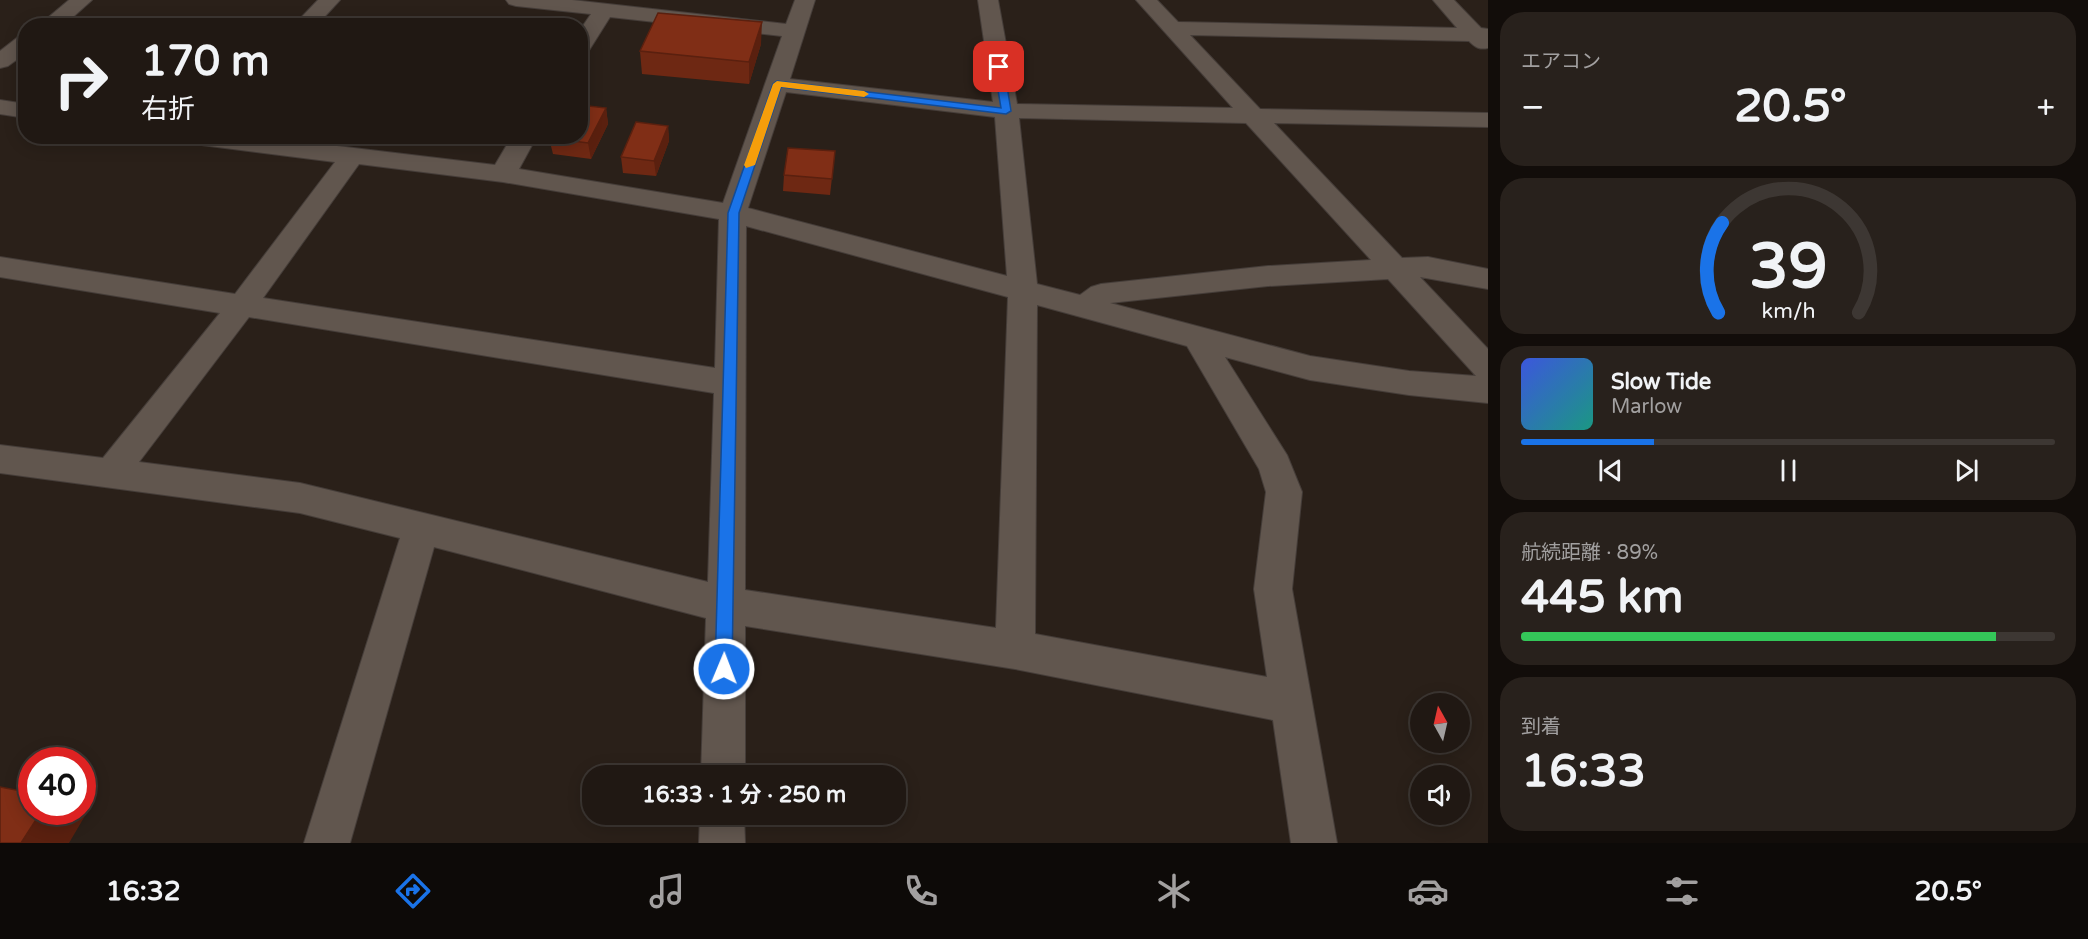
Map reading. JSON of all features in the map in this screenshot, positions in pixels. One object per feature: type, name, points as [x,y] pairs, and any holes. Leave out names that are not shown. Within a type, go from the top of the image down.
[{"type":"street","points":[[58,18],[82,0]]},
{"type":"street","points":[[311,18],[330,0]]},
{"type":"street","points":[[516,0],[796,31]]},
{"type":"street","points":[[723,765],[724,605],[733,213],[805,0]]},
{"type":"street","points":[[988,0],[1006,111],[1023,291],[1015,650]]},
{"type":"street","points":[[1146,0],[1488,369]]},
{"type":"street","points":[[1443,0],[1484,39]]},
{"type":"street","points":[[588,35],[604,10]]},
{"type":"street","points":[[1174,28],[1484,39]]},
{"type":"street","points":[[0,61],[18,48]]},
{"type":"street","points":[[777,84],[1006,111],[1488,120]]},
{"type":"street","points":[[0,106],[18,109]]},
{"type":"street","points":[[252,144],[502,174],[733,213],[1310,368],[1409,383],[1488,390]]},
{"type":"street","points":[[502,174],[520,144]]},
{"type":"street","points":[[111,473],[241,307],[351,156]]},
{"type":"street","points":[[0,267],[730,383]]},
{"type":"street","points":[[1085,307],[1101,294],[1193,282],[1428,267],[1488,279]]},
{"type":"street","points":[[1197,337],[1275,465],[1284,492],[1275,554],[1273,589],[1314,843]]},
{"type":"street","points":[[0,459],[300,498],[724,605],[1015,650],[1293,703]]},
{"type":"street","points":[[327,843],[421,528]]},
{"type":"street","points":[[722,825],[722,843]]},
{"type":"building","points":[[658,13],[762,22],[749,62],[640,51]]},
{"type":"building","points":[[588,106],[606,108],[588,143]]},
{"type":"building","points":[[636,122],[668,126],[654,161],[621,157]]},
{"type":"building","points":[[788,148],[835,151],[832,179],[784,175]]},
{"type":"building","points":[[0,787],[18,790],[18,825],[33,825],[21,843],[0,843]]},
{"type":"slow traffic","points":[[750,165],[777,84],[864,94]]},
{"type":"route","points":[[724,669],[733,213],[777,84],[1006,111],[999,67]]}]
